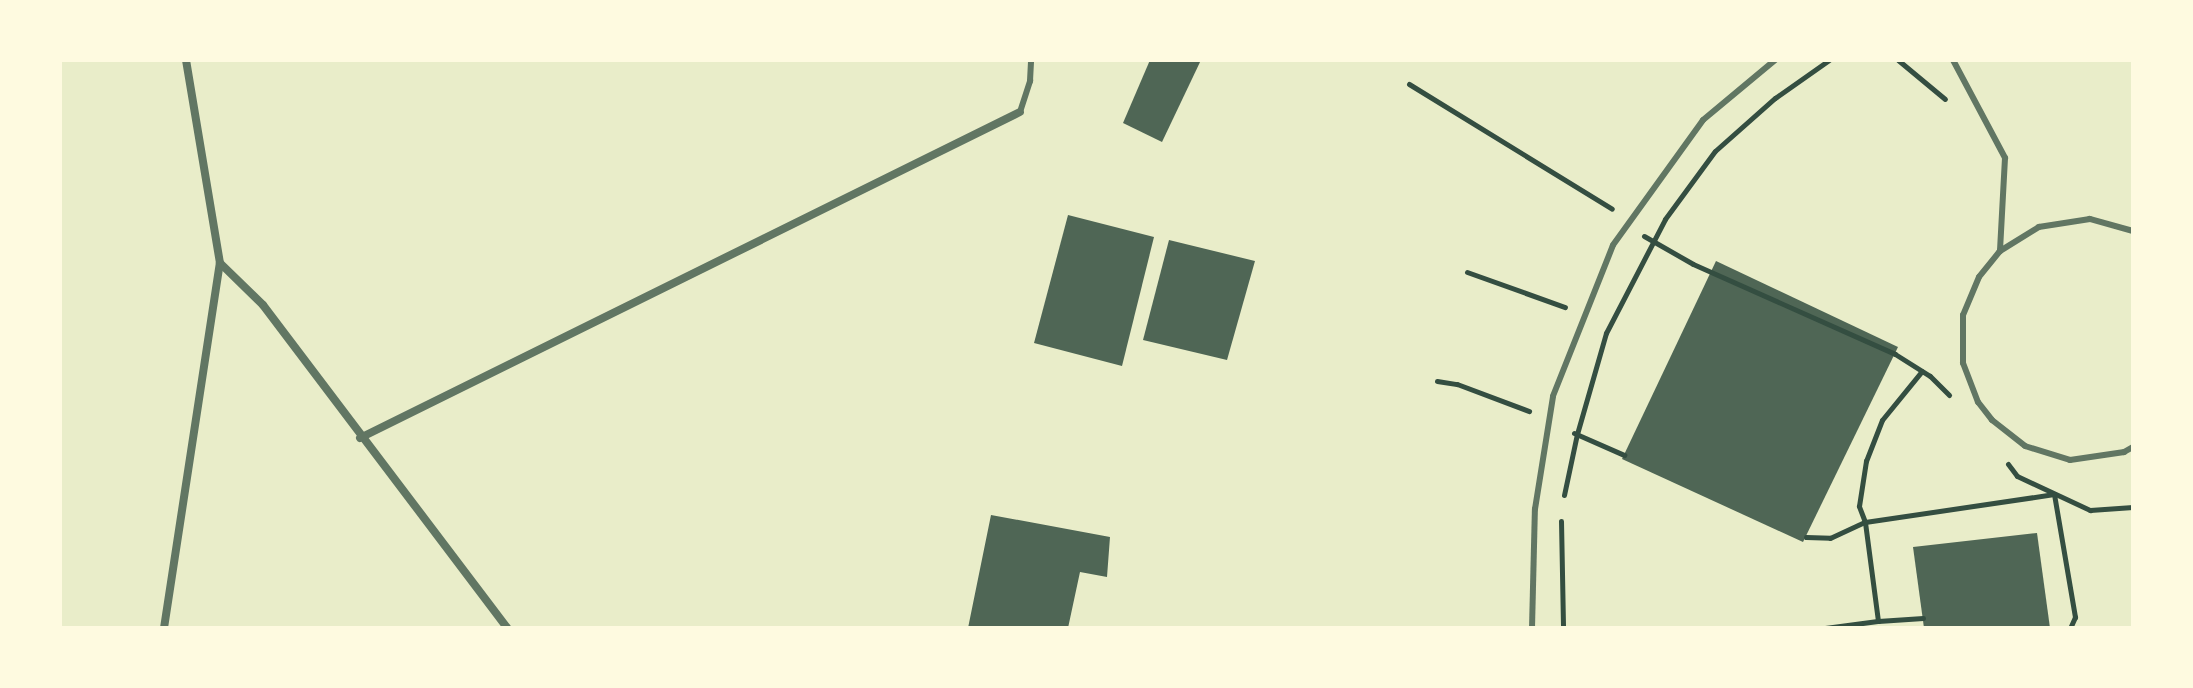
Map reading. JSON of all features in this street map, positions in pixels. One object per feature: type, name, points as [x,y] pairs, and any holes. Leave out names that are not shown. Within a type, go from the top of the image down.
[{"type":"street","points":[[164,628],[220,263],[186,60]]},
{"type":"street","points":[[360,438],[1020,112]]},
{"type":"street","points":[[220,263],[263,305],[360,438],[507,628]]},
{"type":"lane","points":[[1020,112],[1030,81],[1031,60]]},
{"type":"lane","points":[[1532,628],[1535,509],[1553,396],[1613,245],[1703,120],[1775,60]]},
{"type":"lane","points":[[1953,60],[2005,158],[2000,251]]},
{"type":"lane","points":[[2133,231],[2090,219],[2039,227],[2000,251],[1979,277],[1963,315],[1963,363],[1978,402],[1992,420],[2025,446],[2070,460],[2124,452],[2133,447]]},
{"type":"path","points":[[1563,628],[1561,510],[1577,434],[1611,325],[1665,219],[1715,151],[1775,98],[1829,60]]},
{"type":"path","points":[[1409,84],[1595,196],[1652,243],[1895,354],[1922,371],[1960,405]]},
{"type":"path","points":[[1467,272],[1611,325]]},
{"type":"path","points":[[1878,621],[1865,522],[1859,506],[1866,461],[1882,420],[1922,371]]},
{"type":"path","points":[[1806,537],[1830,538],[1865,522],[2054,494],[2075,617],[2070,628]]},
{"type":"path","points":[[1825,628],[1923,618]]},
{"type":"building","points":[[1150,60],[1201,60],[1162,142],[1123,123]]},
{"type":"building","points":[[1068,215],[1154,237],[1122,366],[1034,343]]},
{"type":"building","points":[[1169,240],[1255,261],[1227,360],[1143,340]]},
{"type":"building","points":[[1716,261],[1898,347],[1803,542],[1622,459]]},
{"type":"building","points":[[991,515],[1110,537],[1107,577],[1080,572],[1068,628],[968,628]]},
{"type":"building","points":[[2037,533],[2050,628],[1924,628],[1913,547]]}]
